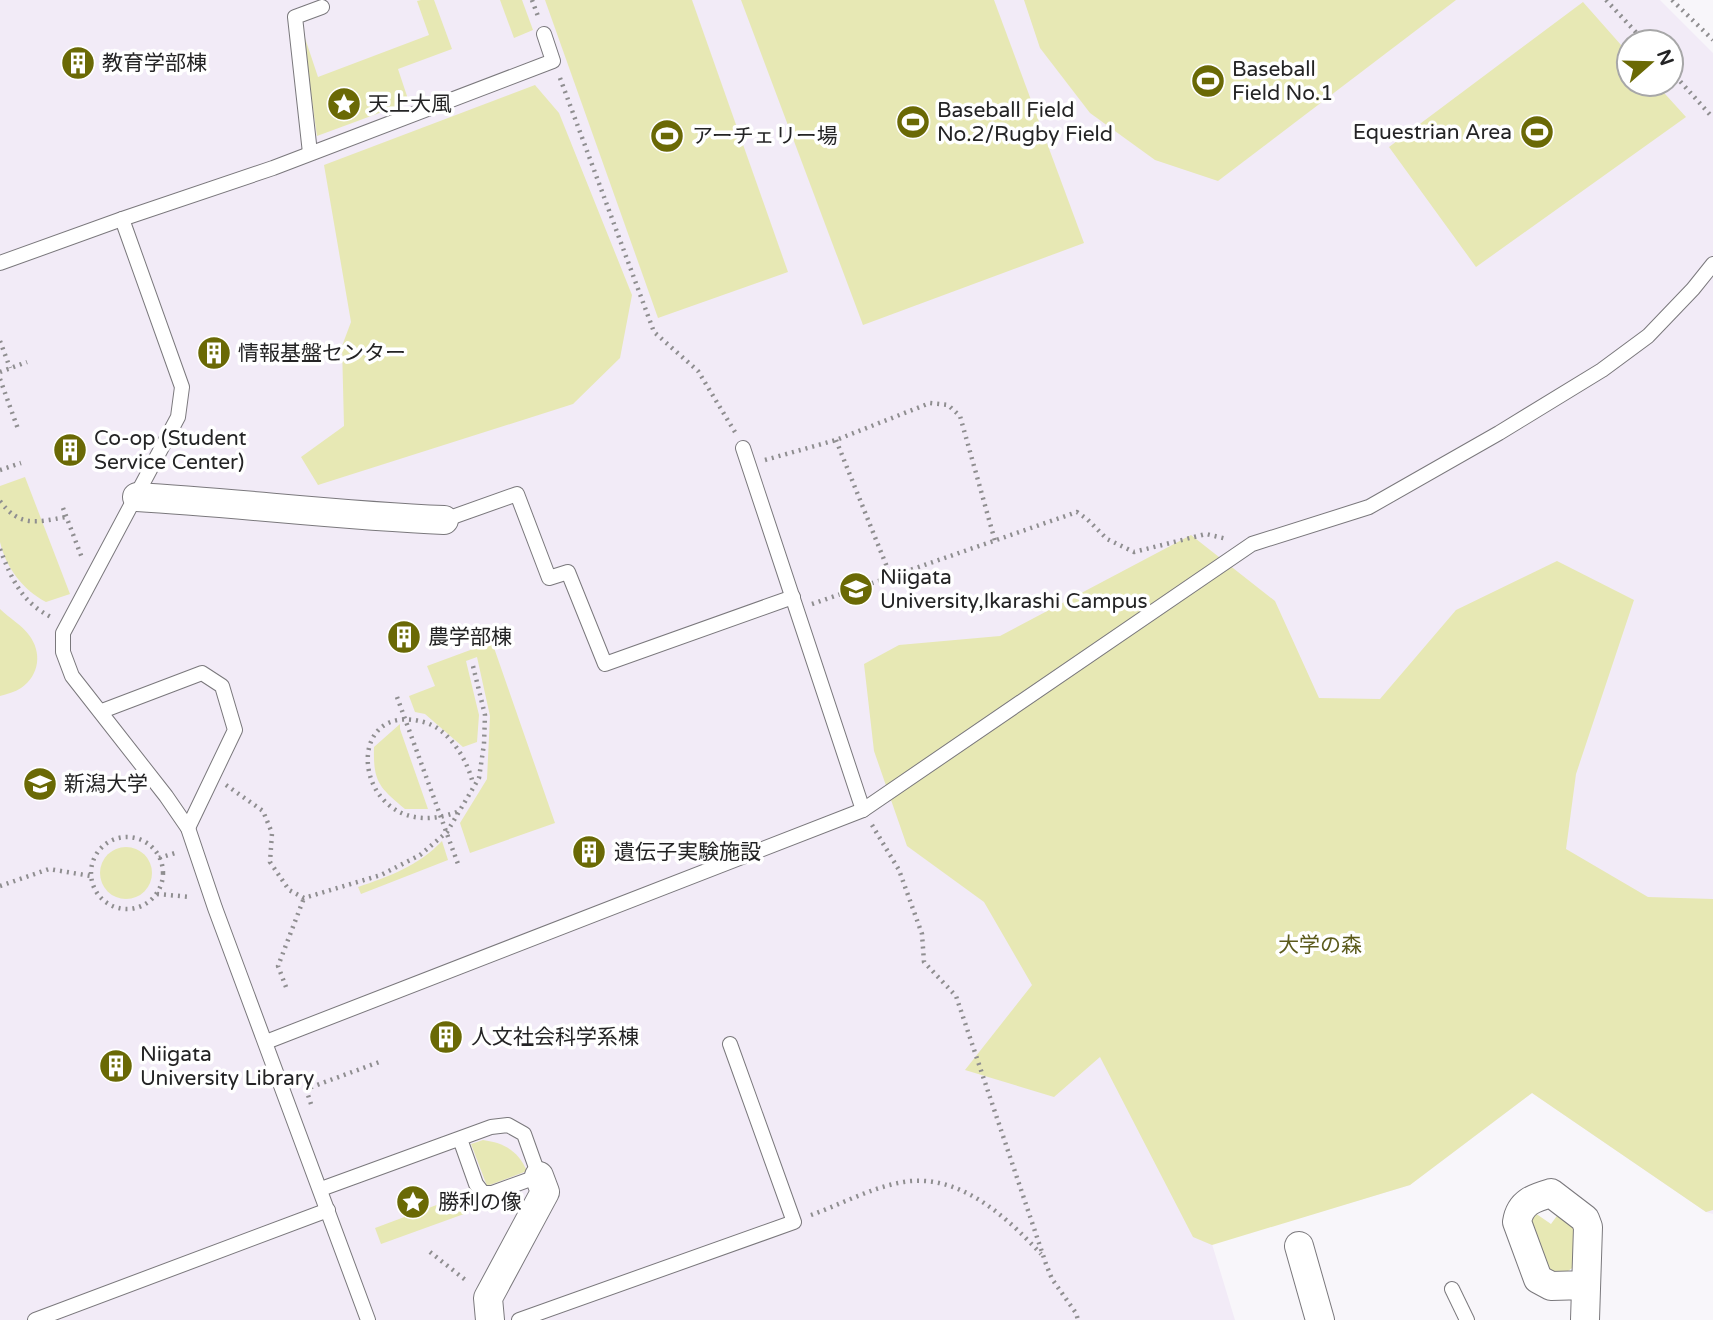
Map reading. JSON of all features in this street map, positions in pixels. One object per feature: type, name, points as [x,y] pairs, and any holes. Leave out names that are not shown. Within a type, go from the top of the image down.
[{"type":"street","points":[[137,497],[236,503],[378,518],[444,520]]},
{"type":"street","points":[[489,1309],[545,1192],[539,1176]]},
{"type":"street","points":[[1299,1246],[1320,1320]]},
{"type":"street","points":[[1586,1285],[1586,1320]]},
{"type":"lane","points":[[310,153],[295,17],[322,7]]},
{"type":"lane","points":[[0,263],[310,153],[553,61],[544,34]]},
{"type":"lane","points":[[121,219],[182,387],[178,417],[63,633],[63,652],[72,676],[102,711],[188,828],[215,908],[368,1320]]},
{"type":"lane","points":[[266,1042],[863,810],[1251,545],[1369,507],[1602,370],[1648,336],[1713,264]]},
{"type":"lane","points":[[743,447],[863,810]]},
{"type":"lane","points":[[444,520],[517,494],[549,578],[568,572],[605,664],[793,597]]},
{"type":"lane","points":[[102,711],[202,673],[222,686],[235,730],[188,828]]},
{"type":"lane","points":[[519,1320],[794,1222],[730,1044]]},
{"type":"lane","points":[[321,1189],[491,1127],[508,1125],[524,1134],[539,1176],[492,1193],[483,1193],[476,1184],[460,1139]]},
{"type":"lane","points":[[35,1320],[328,1210]]},
{"type":"lane","points":[[1451,1289],[1467,1320]]},
{"type":"path","points":[[1606,0],[1632,28]]},
{"type":"path","points":[[1672,0],[1713,40]]},
{"type":"path","points":[[553,61],[654,332],[698,371],[743,447]]},
{"type":"path","points":[[1685,86],[1713,117]]},
{"type":"path","points":[[0,341],[10,368]]},
{"type":"path","points":[[0,372],[27,362]]},
{"type":"path","points":[[0,379],[18,429]]},
{"type":"path","points":[[749,464],[836,439],[930,403],[948,405],[960,416],[995,541]]},
{"type":"path","points":[[836,439],[891,577]]},
{"type":"path","points":[[0,470],[21,463]]},
{"type":"path","points":[[0,501],[10,514],[23,520],[41,521],[66,517]]},
{"type":"path","points":[[62,508],[83,561]]},
{"type":"path","points":[[829,598],[1077,512],[1107,540],[1135,552],[1206,534],[1251,545]]},
{"type":"path","points":[[0,549],[17,588],[36,610],[55,620],[62,620]]},
{"type":"path","points":[[214,777],[263,811],[272,833],[270,862],[289,890],[304,898],[381,875],[420,855],[447,832],[479,778],[485,715],[474,666]]},
{"type":"path","points":[[397,697],[458,864]]},
{"type":"path","points":[[458,812],[441,816],[405,814],[391,808],[380,798],[370,778],[366,760],[368,746],[382,727],[393,721],[405,718],[433,725],[454,744],[470,771],[474,786]]},
{"type":"path","points":[[863,810],[899,870],[922,934],[925,962],[956,996],[1052,1279],[1078,1320]]},
{"type":"path","points":[[116,838],[140,839],[150,845],[159,858],[163,866],[163,878],[157,894],[143,906],[132,910],[109,905],[99,897],[93,887],[92,863],[97,852],[116,838]]},
{"type":"path","points":[[159,858],[175,853]]},
{"type":"path","points":[[0,886],[49,869],[91,876]]},
{"type":"path","points":[[157,894],[191,897]]},
{"type":"path","points":[[286,987],[278,966],[304,898]]},
{"type":"path","points":[[311,1104],[306,1089],[382,1061]]},
{"type":"path","points":[[794,1222],[897,1183],[918,1181],[944,1185],[984,1201],[1012,1222],[1044,1257]]},
{"type":"path","points":[[430,1252],[489,1309]]},
{"type":"shaded area","name":"Niigata University,Ikarashi Campus","points":[[0,0],[1660,0],[1713,53],[1713,1214],[1706,1212],[1532,1093],[1410,1185],[1212,1244],[1235,1320],[0,1320]]},
{"type":"green space","points":[[434,0],[452,49],[398,69],[409,102],[317,136],[301,26],[318,77],[429,35],[417,1]]},
{"type":"green space","points":[[500,0],[522,0],[533,30],[514,38]]},
{"type":"green space","name":"アーチェリー場","points":[[545,0],[692,0],[788,272],[658,318]]},
{"type":"green space","name":"Baseball Field No.2/Rugby Field","points":[[741,0],[994,0],[1084,243],[863,325]]},
{"type":"green space","name":"Baseball Field No.1","points":[[1024,0],[1456,0],[1218,181],[1155,160],[1090,113],[1040,48]]},
{"type":"green space","name":"Equestrian Area","points":[[1583,2],[1615,38],[1615,98],[1669,98],[1686,117],[1476,267],[1389,147]]},
{"type":"green space","points":[[535,85],[559,113],[632,295],[620,358],[573,404],[318,485],[301,457],[344,426],[342,346],[351,322],[324,165]]},
{"type":"green space","points":[[25,477],[70,594],[46,602],[30,591],[17,577],[6,561],[0,542],[0,486]]},
{"type":"green space","name":"大学の森","points":[[1191,535],[1275,601],[1319,698],[1380,699],[1456,610],[1557,561],[1634,600],[1576,774],[1566,849],[1648,897],[1713,899],[1713,1210],[1706,1212],[1532,1093],[1410,1185],[1212,1245],[1193,1237],[1100,1057],[1054,1097],[965,1070],[1032,985],[984,902],[907,846],[874,751],[864,664],[899,645],[1000,636]]},
{"type":"green space","points":[[0,609],[29,635],[36,649],[37,663],[27,683],[16,691],[0,696]]},
{"type":"green space","points":[[492,642],[555,823],[470,853],[460,823],[487,779],[490,716],[477,657],[466,661],[479,715],[477,742],[463,747],[425,714],[415,712],[409,696],[435,686],[427,666]]},
{"type":"green space","points":[[400,724],[428,809],[405,809],[379,783],[374,747]]},
{"type":"green space","points":[[442,841],[448,860],[361,894],[358,887],[414,863]]},
{"type":"green space","points":[[126,847],[136,849],[144,855],[150,863],[150,883],[144,891],[136,897],[126,899],[116,897],[108,891],[102,883],[100,873],[102,863],[108,855],[116,849]]},
{"type":"green space","points":[[483,1140],[510,1149],[527,1171],[487,1186],[471,1144]]},
{"type":"green space","points":[[458,1197],[464,1214],[381,1244],[375,1228]]},
{"type":"green space","points":[[1532,1211],[1551,1224],[1559,1213],[1580,1227],[1578,1260],[1570,1269],[1553,1277],[1526,1218]]},
{"type":"place","name":"教育学部棟","points":[[78,63]]},
{"type":"place","name":"Baseball Field No.1","points":[[1208,81]]},
{"type":"place","name":"天上大風","points":[[344,104]]},
{"type":"place","name":"Baseball Field No.2/Rugby Field","points":[[913,122]]},
{"type":"place","name":"Equestrian Area","points":[[1537,132]]},
{"type":"place","name":"アーチェリー場","points":[[667,136]]},
{"type":"place","name":"情報基盤センター","points":[[214,353]]},
{"type":"place","name":"Co-op (Student Service Center)","points":[[70,450]]},
{"type":"place","name":"Niigata University,Ikarashi Campus","points":[[856,589]]},
{"type":"place","name":"農学部棟","points":[[404,637]]},
{"type":"place","name":"新潟大学","points":[[40,784]]},
{"type":"place","name":"遺伝子実験施設","points":[[589,852]]},
{"type":"place","name":"人文社会科学系棟","points":[[446,1037]]},
{"type":"place","name":"Niigata University Library","points":[[116,1066]]},
{"type":"place","name":"勝利の像","points":[[413,1202]]}]
